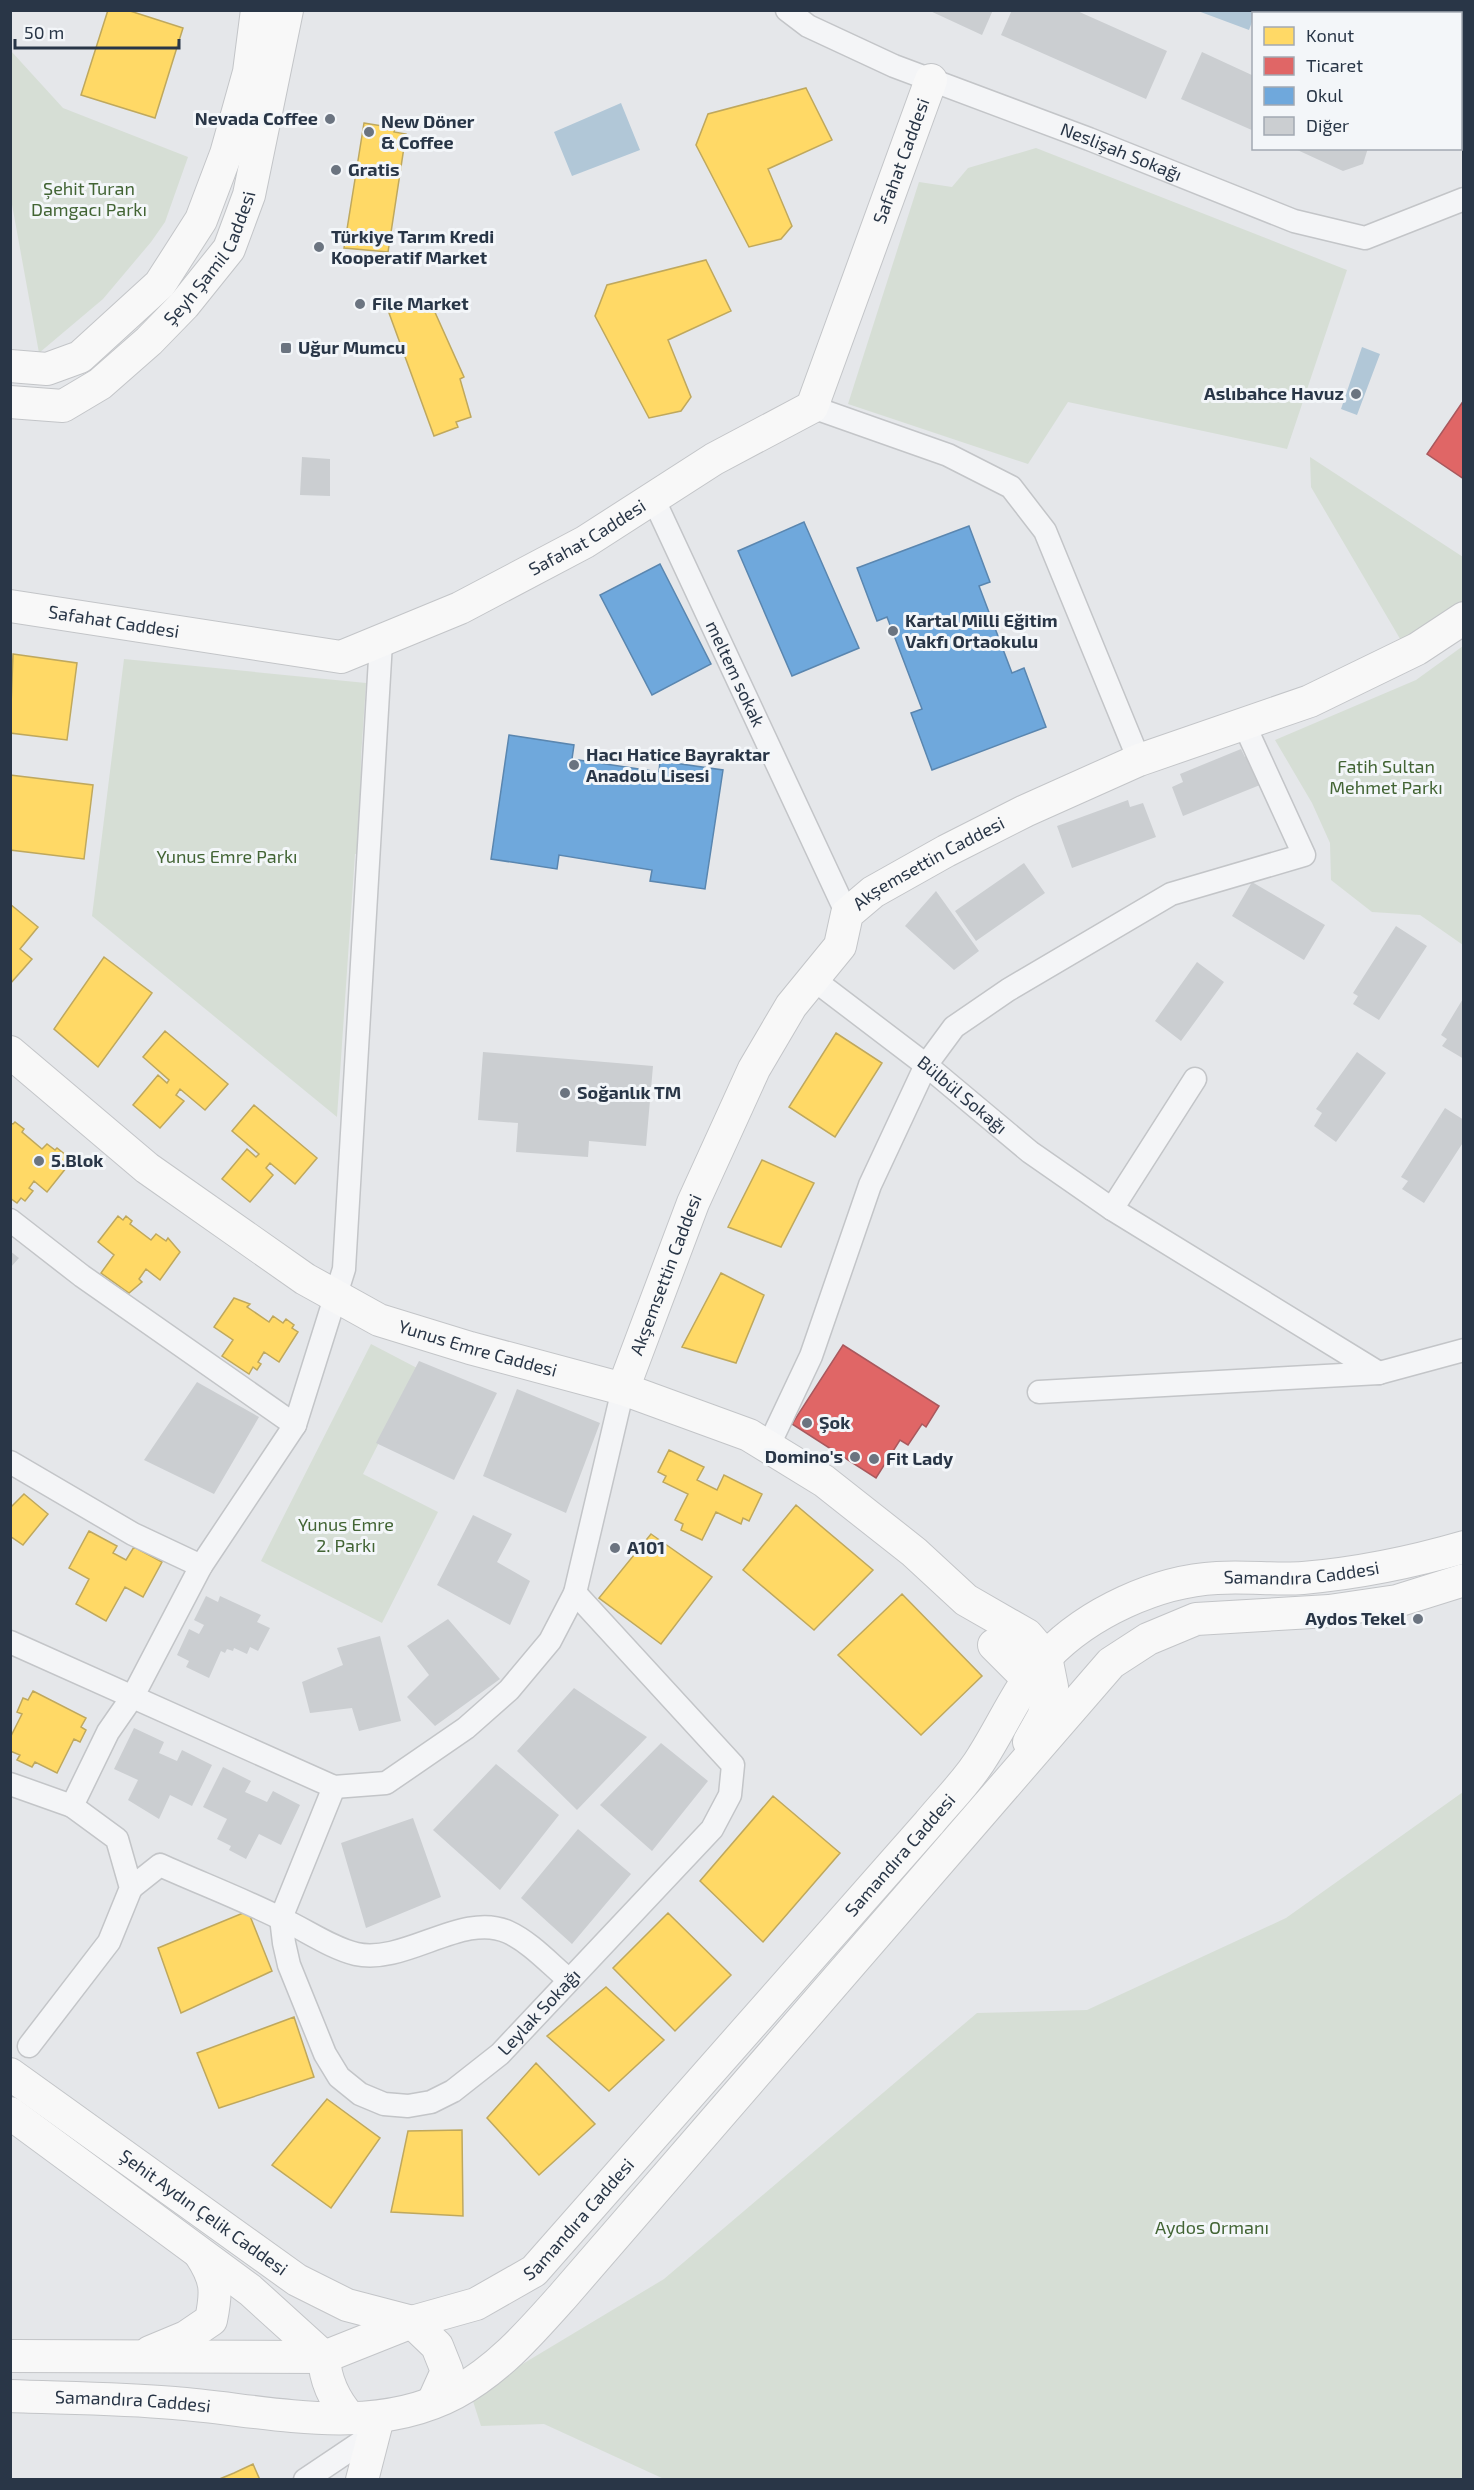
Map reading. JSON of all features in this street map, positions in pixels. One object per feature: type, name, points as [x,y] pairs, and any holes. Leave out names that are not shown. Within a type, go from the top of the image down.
[{"type":"main road","name":"Şeyh Şamil Caddesi","points":[[10,366],[47,369],[80,357],[160,284],[201,220],[226,154],[249,72],[258,10]]},
{"type":"main road","name":"Şeyh Şamil Caddesi","points":[[10,402],[63,406],[100,384],[149,341],[183,305],[229,249],[249,195],[287,10]]},
{"type":"main road","name":"Safahat Caddesi","points":[[10,606],[341,657],[460,608],[585,542],[714,459],[812,407],[931,80]]},
{"type":"main road","name":"Akşemsettin Caddesi","points":[[623,1389],[693,1203],[754,1069],[791,1006],[840,946],[847,914],[873,892],[946,850],[1025,811],[1139,760],[1310,701],[1417,649],[1464,618]]},
{"type":"main road","name":"Yunus Emre Caddesi","points":[[10,1052],[147,1168],[305,1279],[380,1320],[470,1348],[623,1389],[749,1435],[824,1481],[914,1552],[966,1600]]},
{"type":"main road","name":"Samandıra Caddesi","points":[[10,2356],[324,2357],[412,2322],[476,2304],[534,2271],[929,1823],[982,1758],[1039,1665],[1085,1624],[1141,1596],[1175,1584],[1215,1578],[1302,1578],[1402,1565],[1464,1547]]},
{"type":"main road","name":"Samandıra Caddesi","points":[[10,2396],[172,2403],[368,2423],[455,2393],[506,2359],[1111,1663],[1148,1639],[1196,1619],[1329,1611],[1397,1601],[1464,1580]]},
{"type":"main road","points":[[966,1600],[994,1645],[1012,1707]]},
{"type":"main road","points":[[966,1600],[1039,1665],[1043,1717],[986,1808]]},
{"type":"main road","points":[[994,1645],[1039,1665],[1111,1663]]},
{"type":"main road","name":"Şehit Aydın Çelik Caddesi","points":[[10,2074],[297,2280],[347,2305],[412,2322]]},
{"type":"main road","name":"Şehit Aydın Çelik Caddesi","points":[[10,2113],[250,2290],[324,2357]]},
{"type":"main road","name":"Şehit Aydın Çelik Caddesi","points":[[138,2357],[186,2337],[211,2320],[216,2293],[210,2270],[197,2250]]},
{"type":"main road","points":[[412,2322],[437,2346],[447,2371],[433,2402]]},
{"type":"main road","points":[[324,2357],[324,2370],[340,2408],[368,2423],[362,2480]]},
{"type":"street","name":"Neslişah Sokağı","points":[[787,10],[808,26],[894,66],[1089,139],[1294,221],[1365,238],[1464,199]]},
{"type":"street","points":[[812,407],[948,455],[1011,487],[1045,531],[1139,760]]},
{"type":"street","name":"meltem sokak","points":[[653,498],[847,914]]},
{"type":"street","points":[[72,1806],[108,1732],[133,1696],[201,1566],[295,1425],[344,1269],[381,642]]},
{"type":"street","points":[[768,1447],[812,1356],[870,1185],[926,1065],[954,1027],[1008,990],[1171,894],[1304,855],[1244,724]]},
{"type":"street","name":"Bülbül Sokağı","points":[[813,979],[926,1065],[1012,1140],[1112,1209],[1379,1373]]},
{"type":"street","points":[[1112,1209],[1195,1079]]},
{"type":"street","points":[[10,1220],[82,1276],[295,1425]]},
{"type":"street","points":[[1039,1392],[1379,1373],[1464,1350]]},
{"type":"street","points":[[10,1642],[334,1787],[386,1783],[466,1728],[509,1690],[550,1641],[575,1593],[623,1389]]},
{"type":"street","points":[[10,1462],[133,1534],[201,1566]]},
{"type":"street","name":"Leylak Sokağı","points":[[281,1918],[289,1965],[325,2054],[339,2077],[360,2094],[384,2104],[408,2106],[431,2102],[453,2091],[500,2054],[712,1829],[730,1795],[733,1765],[575,1593]]},
{"type":"street","points":[[10,1784],[72,1806],[117,1839],[131,1888]]},
{"type":"street","points":[[281,1918],[334,1787]]},
{"type":"street","points":[[28,2046],[109,1942],[131,1888],[160,1865],[281,1918],[344,1950],[369,1956],[387,1954],[472,1929],[495,1928],[517,1937],[569,1980]]},
{"type":"street","points":[[305,2480],[368,2423]]},
{"type":"green space","name":"Şehit Turan Damgacı Parkı","points":[[11,51],[63,108],[188,157],[165,222],[151,242],[103,299],[39,353],[11,199]]},
{"type":"green space","points":[[1036,148],[1347,270],[1287,449],[1068,402],[1028,464],[848,404],[919,182],[952,187],[968,168]]},
{"type":"green space","points":[[1310,457],[1463,557],[1463,600],[1406,649],[1311,487]]},
{"type":"green space","name":"Fatih Sultan Mehmet Parkı","points":[[1463,646],[1463,945],[1420,915],[1372,912],[1331,880],[1330,843],[1312,803],[1275,740],[1416,680]]},
{"type":"green space","name":"Yunus Emre Parkı","points":[[124,659],[366,683],[361,757],[360,854],[355,854],[337,1117],[92,916]]},
{"type":"green space","name":"Yunus Emre 2. Parkı","points":[[371,1344],[417,1368],[363,1474],[438,1512],[382,1623],[261,1561]]},
{"type":"green space","name":"Aydos Ormanı","points":[[1463,1792],[1463,2479],[664,2479],[544,2424],[481,2426],[471,2395],[664,2279],[977,2013],[1087,2010],[1286,1918]]},
{"type":"water","points":[[1198,11],[1256,11],[1252,12],[1249,30]]},
{"type":"water","points":[[621,103],[640,150],[572,176],[554,132]]},
{"type":"water","name":"Aslıbahce Havuz","points":[[1362,347],[1380,354],[1357,415],[1341,409]]},
{"type":"building: Konut","points":[[108,10],[127,10],[183,28],[155,118],[81,95]]},
{"type":"building: Konut","points":[[806,88],[832,140],[768,169],[792,226],[781,239],[749,247],[696,145],[708,114]]},
{"type":"building: Konut","points":[[364,123],[395,128],[394,132],[406,134],[388,252],[344,248]]},
{"type":"building: Konut","points":[[706,260],[731,311],[668,340],[691,397],[681,411],[649,418],[595,316],[607,285]]},
{"type":"building: Konut","points":[[429,299],[464,377],[460,379],[471,417],[456,422],[458,427],[434,436],[389,313]]},
{"type":"building: Konut","points":[[13,654],[77,663],[67,740],[10,733]]},
{"type":"building: Konut","points":[[10,775],[93,785],[84,859],[10,850]]},
{"type":"building: Konut","points":[[10,904],[38,927],[20,949],[32,959],[10,984]]},
{"type":"building: Konut","points":[[104,957],[152,993],[98,1067],[54,1029]]},
{"type":"building: Konut","points":[[165,1031],[228,1084],[205,1110],[180,1089],[176,1095],[184,1101],[160,1128],[133,1105],[158,1075],[167,1083],[169,1080],[143,1057]]},
{"type":"building: Konut","points":[[836,1033],[882,1063],[835,1137],[789,1107]]},
{"type":"building: Konut","points":[[254,1105],[317,1158],[295,1184],[270,1163],[266,1168],[273,1175],[250,1202],[222,1179],[247,1149],[256,1157],[259,1154],[232,1131]]},
{"type":"building: Konut","name":"5.Blok","points":[[15,1122],[24,1129],[22,1132],[42,1149],[47,1144],[55,1150],[57,1148],[67,1156],[65,1159],[70,1163],[47,1192],[34,1181],[29,1188],[33,1191],[25,1201],[21,1198],[17,1203],[10,1198],[10,1123]]},
{"type":"building: Konut","points":[[762,1160],[814,1183],[781,1247],[728,1227]]},
{"type":"building: Konut","points":[[118,1216],[123,1220],[126,1216],[132,1221],[130,1224],[151,1240],[156,1234],[166,1241],[168,1238],[180,1252],[160,1280],[146,1269],[139,1279],[142,1282],[129,1293],[101,1273],[114,1255],[98,1242]]},
{"type":"building: Konut","points":[[721,1273],[764,1295],[736,1363],[682,1347]]},
{"type":"building: Konut","points":[[234,1298],[250,1304],[247,1307],[269,1322],[273,1316],[283,1323],[286,1319],[294,1325],[292,1328],[298,1332],[279,1362],[264,1352],[258,1362],[261,1364],[257,1370],[253,1367],[249,1374],[222,1356],[233,1340],[214,1327]]},
{"type":"building: Konut","points":[[669,1450],[704,1467],[697,1480],[717,1490],[724,1475],[762,1494],[749,1521],[743,1518],[741,1524],[716,1512],[702,1540],[681,1530],[683,1524],[675,1520],[688,1494],[663,1482],[666,1476],[658,1472]]},
{"type":"building: Konut","points":[[24,1494],[48,1514],[23,1545],[10,1536],[10,1508]]},
{"type":"building: Konut","points":[[796,1505],[873,1570],[814,1630],[743,1570]]},
{"type":"building: Konut","points":[[89,1531],[117,1546],[113,1553],[126,1560],[134,1547],[162,1562],[143,1597],[125,1587],[106,1621],[76,1604],[89,1579],[69,1568]]},
{"type":"building: Konut","points":[[651,1534],[712,1577],[661,1644],[599,1598]]},
{"type":"building: Konut","points":[[902,1594],[982,1676],[921,1735],[838,1655]]},
{"type":"building: Konut","points":[[33,1691],[86,1718],[81,1727],[86,1730],[80,1742],[74,1739],[57,1773],[35,1762],[32,1767],[17,1760],[20,1755],[10,1751],[10,1738],[22,1714],[17,1712],[23,1698],[28,1700]]},
{"type":"building: Konut","points":[[773,1796],[840,1853],[763,1942],[700,1881]]},
{"type":"building: Konut","points":[[248,1911],[272,1971],[181,2013],[158,1948]]},
{"type":"building: Konut","points":[[668,1913],[731,1975],[675,2031],[613,1968]]},
{"type":"building: Konut","points":[[606,1987],[664,2040],[609,2091],[547,2036]]},
{"type":"building: Konut","points":[[294,2017],[314,2077],[219,2108],[197,2053]]},
{"type":"building: Konut","points":[[536,2063],[595,2124],[539,2175],[487,2118]]},
{"type":"building: Konut","points":[[327,2099],[380,2138],[331,2208],[272,2165]]},
{"type":"building: Konut","points":[[462,2130],[463,2216],[391,2212],[408,2131]]},
{"type":"building: Konut","points":[[253,2464],[260,2480],[217,2480],[234,2473]]},
{"type":"building: Ticaret","points":[[1464,400],[1464,479],[1427,454]]},
{"type":"building: Ticaret","points":[[843,1345],[939,1406],[926,1427],[922,1424],[908,1445],[900,1440],[876,1478],[792,1424]]},
{"type":"building: Okul","points":[[804,522],[859,648],[792,676],[738,551]]},
{"type":"building: Okul","points":[[969,526],[990,582],[979,586],[1012,673],[1024,668],[1046,727],[932,770],[911,713],[922,709],[887,617],[877,621],[857,568]]},
{"type":"building: Okul","points":[[660,564],[711,664],[652,695],[600,595]]},
{"type":"building: Okul","points":[[509,735],[574,745],[572,759],[659,772],[660,761],[723,770],[705,889],[650,881],[652,870],[559,855],[557,869],[491,859]]},
{"type":"building: Diğer","points":[[928,10],[993,10],[982,35]]},
{"type":"building: Diğer","points":[[1012,10],[1075,10],[1167,51],[1146,99],[1001,35]]},
{"type":"building: Diğer","points":[[1278,10],[1413,10],[1416,12],[1282,12]]},
{"type":"building: Diğer","points":[[1462,44],[1464,45],[1462,76]]},
{"type":"building: Diğer","points":[[1202,52],[1252,75],[1252,130],[1181,99]]},
{"type":"building: Diğer","points":[[1297,150],[1367,150],[1363,164],[1343,171]]},
{"type":"building: Diğer","points":[[302,457],[330,459],[330,496],[300,495]]},
{"type":"building: Diğer","points":[[1241,749],[1245,757],[1253,754],[1265,783],[1183,816],[1172,787],[1183,782],[1180,774]]},
{"type":"building: Diğer","points":[[1128,800],[1130,807],[1143,803],[1156,837],[1072,868],[1057,826]]},
{"type":"building: Diğer","points":[[1024,863],[1045,893],[976,941],[955,911]]},
{"type":"building: Diğer","points":[[1252,882],[1325,925],[1304,960],[1232,916]]},
{"type":"building: Diğer","points":[[936,891],[979,951],[954,970],[905,926]]},
{"type":"building: Diğer","points":[[1396,926],[1427,946],[1379,1020],[1353,1004],[1358,996],[1353,993]]},
{"type":"building: Diğer","points":[[1197,962],[1224,982],[1181,1041],[1155,1021]]},
{"type":"building: Diğer","points":[[1464,997],[1464,1059],[1442,1046],[1447,1039],[1441,1035]]},
{"type":"building: Diğer","name":"Soğanlık TM","points":[[483,1052],[653,1066],[646,1146],[589,1141],[588,1157],[516,1152],[518,1123],[478,1120]]},
{"type":"building: Diğer","points":[[1357,1052],[1386,1073],[1336,1142],[1314,1126],[1322,1113],[1316,1109]]},
{"type":"building: Diğer","points":[[1445,1108],[1464,1120],[1464,1141],[1424,1203],[1402,1189],[1408,1181],[1401,1177]]},
{"type":"building: Diğer","points":[[10,1251],[19,1258],[10,1268]]},
{"type":"building: Diğer","points":[[419,1361],[497,1393],[454,1480],[376,1443]]},
{"type":"building: Diğer","points":[[197,1382],[259,1417],[214,1494],[144,1460]]},
{"type":"building: Diğer","points":[[517,1389],[600,1423],[566,1513],[483,1476]]},
{"type":"building: Diğer","points":[[473,1515],[512,1534],[497,1562],[530,1581],[510,1625],[437,1585]]},
{"type":"building: Diğer","points":[[206,1596],[218,1602],[220,1596],[261,1615],[257,1622],[270,1628],[258,1651],[250,1647],[247,1654],[234,1648],[233,1651],[227,1649],[225,1653],[221,1651],[209,1678],[186,1667],[189,1661],[177,1655],[189,1629],[199,1634],[204,1625],[194,1620]]},
{"type":"building: Diğer","points":[[448,1619],[500,1679],[435,1726],[407,1697],[429,1675],[407,1646]]},
{"type":"building: Diğer","points":[[380,1636],[401,1721],[359,1731],[352,1708],[310,1713],[302,1682],[343,1665],[337,1648]]},
{"type":"building: Diğer","points":[[574,1688],[647,1737],[577,1810],[517,1751]]},
{"type":"building: Diğer","points":[[134,1728],[164,1742],[159,1753],[177,1761],[182,1750],[212,1765],[192,1806],[170,1795],[159,1819],[128,1800],[138,1780],[114,1769]]},
{"type":"building: Diğer","points":[[661,1743],[708,1781],[652,1851],[600,1805]]},
{"type":"building: Diğer","points":[[496,1764],[559,1815],[500,1890],[433,1830]]},
{"type":"building: Diğer","points":[[223,1767],[251,1781],[245,1792],[267,1802],[273,1791],[300,1805],[281,1845],[259,1834],[246,1859],[229,1850],[231,1846],[217,1839],[227,1819],[203,1807]]},
{"type":"building: Diğer","points":[[413,1818],[441,1897],[366,1928],[341,1843]]},
{"type":"building: Diğer","points":[[578,1829],[631,1874],[572,1944],[521,1898]]},
{"type":"place","name":"Nevada Coffee","points":[[330,119]]},
{"type":"place","name":"New Döner & Coffee","points":[[369,132]]},
{"type":"place","name":"Gratis","points":[[336,170]]},
{"type":"place","name":"Türkiye Tarım Kredi Kooperatif Market","points":[[319,247]]},
{"type":"place","name":"File Market","points":[[360,304]]},
{"type":"place","name":"Uğur Mumcu","points":[[286,348]]},
{"type":"place","name":"Aslıbahce Havuz","points":[[1356,394]]},
{"type":"place","name":"Kartal Milli Eğitim Vakfı Ortaokulu","points":[[893,631]]},
{"type":"place","name":"Hacı Hatice Bayraktar Anadolu Lisesi","points":[[574,765]]},
{"type":"place","name":"Soğanlık TM","points":[[565,1093]]},
{"type":"place","name":"5.Blok","points":[[39,1161]]},
{"type":"place","name":"Şok","points":[[807,1423]]},
{"type":"place","name":"Domino's","points":[[855,1457]]},
{"type":"place","name":"Fit Lady","points":[[874,1459]]},
{"type":"place","name":"A101","points":[[615,1548]]},
{"type":"place","name":"Aydos Tekel","points":[[1418,1619]]}]
